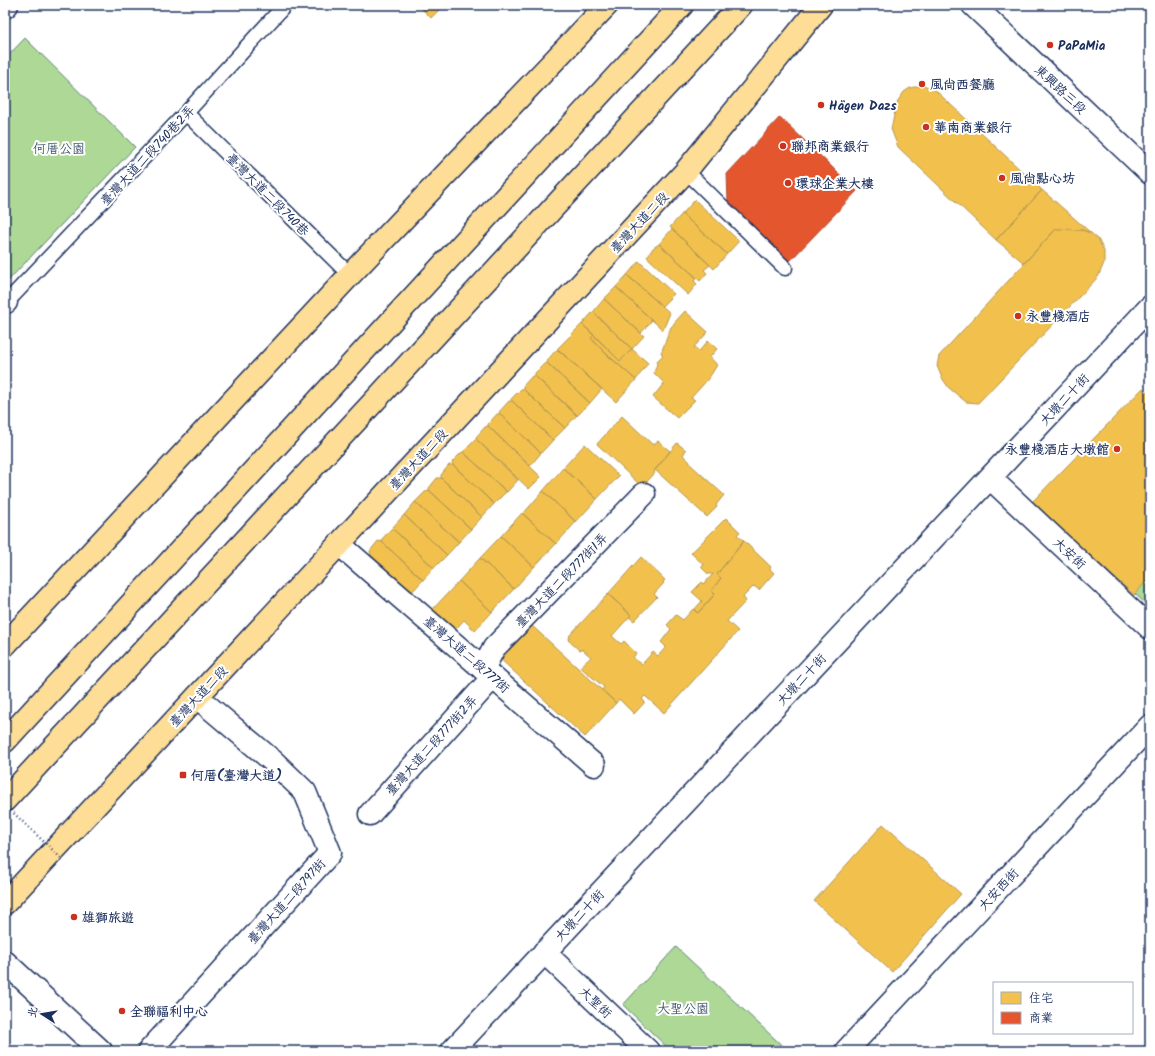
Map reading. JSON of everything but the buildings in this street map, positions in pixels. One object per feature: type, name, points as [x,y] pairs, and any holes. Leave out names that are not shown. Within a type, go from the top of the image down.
[{"type":"main road","points":[[5,645],[350,275],[607,5]]},
{"type":"main road","points":[[5,741],[682,5]]},
{"type":"main road","points":[[5,800],[741,5]]},
{"type":"main road","name":"臺灣大道二段","points":[[5,904],[686,171],[821,5]]},
{"type":"street","name":"東興路三段","points":[[973,5],[1150,172]]},
{"type":"street","name":"大墩二十街","points":[[452,1051],[1150,307]]},
{"type":"street","name":"大安街","points":[[990,478],[1150,628]]},
{"type":"street","name":"臺灣大道二段777街1弄","points":[[488,673],[494,648],[644,494]]},
{"type":"street","name":"臺灣大道二段777街","points":[[339,544],[594,765]]},
{"type":"street","name":"臺灣大道二段777街2弄","points":[[370,814],[488,673]]},
{"type":"street","name":"臺灣大道二段797街","points":[[149,1051],[330,853],[305,792],[274,762],[197,697]]},
{"type":"street","name":"大安西街","points":[[846,1051],[1150,726]]},
{"type":"street","name":"大聖街","points":[[544,952],[648,1051]]},
{"type":"street","points":[[5,962],[101,1051]]},
{"type":"lane","name":"臺灣大道二段740巷2弄","points":[[5,302],[186,113],[285,5]]},
{"type":"lane","name":"臺灣大道二段740巷","points":[[186,113],[350,275]]},
{"type":"lane","points":[[686,171],[785,268]]},
{"type":"path","points":[[5,805],[61,858]]},
{"type":"green space","name":"何厝公園","points":[[25,38],[135,147],[5,284],[5,59]]},
{"type":"green space","points":[[1150,574],[1150,608],[1133,592]]},
{"type":"green space","name":"大聖公園","points":[[676,947],[788,1051],[671,1051],[623,1005]]},
{"type":"place","name":"PaPaMia","points":[[1050,45]]},
{"type":"place","name":"風尚西餐廳","points":[[922,84]]},
{"type":"place","name":"Hägen Dazs","points":[[821,105]]},
{"type":"place","name":"華南商業銀行","points":[[926,127]]},
{"type":"place","name":"聯邦商業銀行","points":[[783,146]]},
{"type":"place","name":"風尚點心坊","points":[[1002,178]]},
{"type":"place","name":"環球企業大樓","points":[[788,183]]},
{"type":"place","name":"永豐棧酒店","points":[[1018,316]]},
{"type":"place","name":"永豐棧酒店大墩館","points":[[1117,449]]},
{"type":"place","name":"何厝(臺灣大道)","points":[[183,775]]},
{"type":"place","name":"雄獅旅遊","points":[[74,917]]},
{"type":"place","name":"全聯福利中心","points":[[122,1011]]}]
